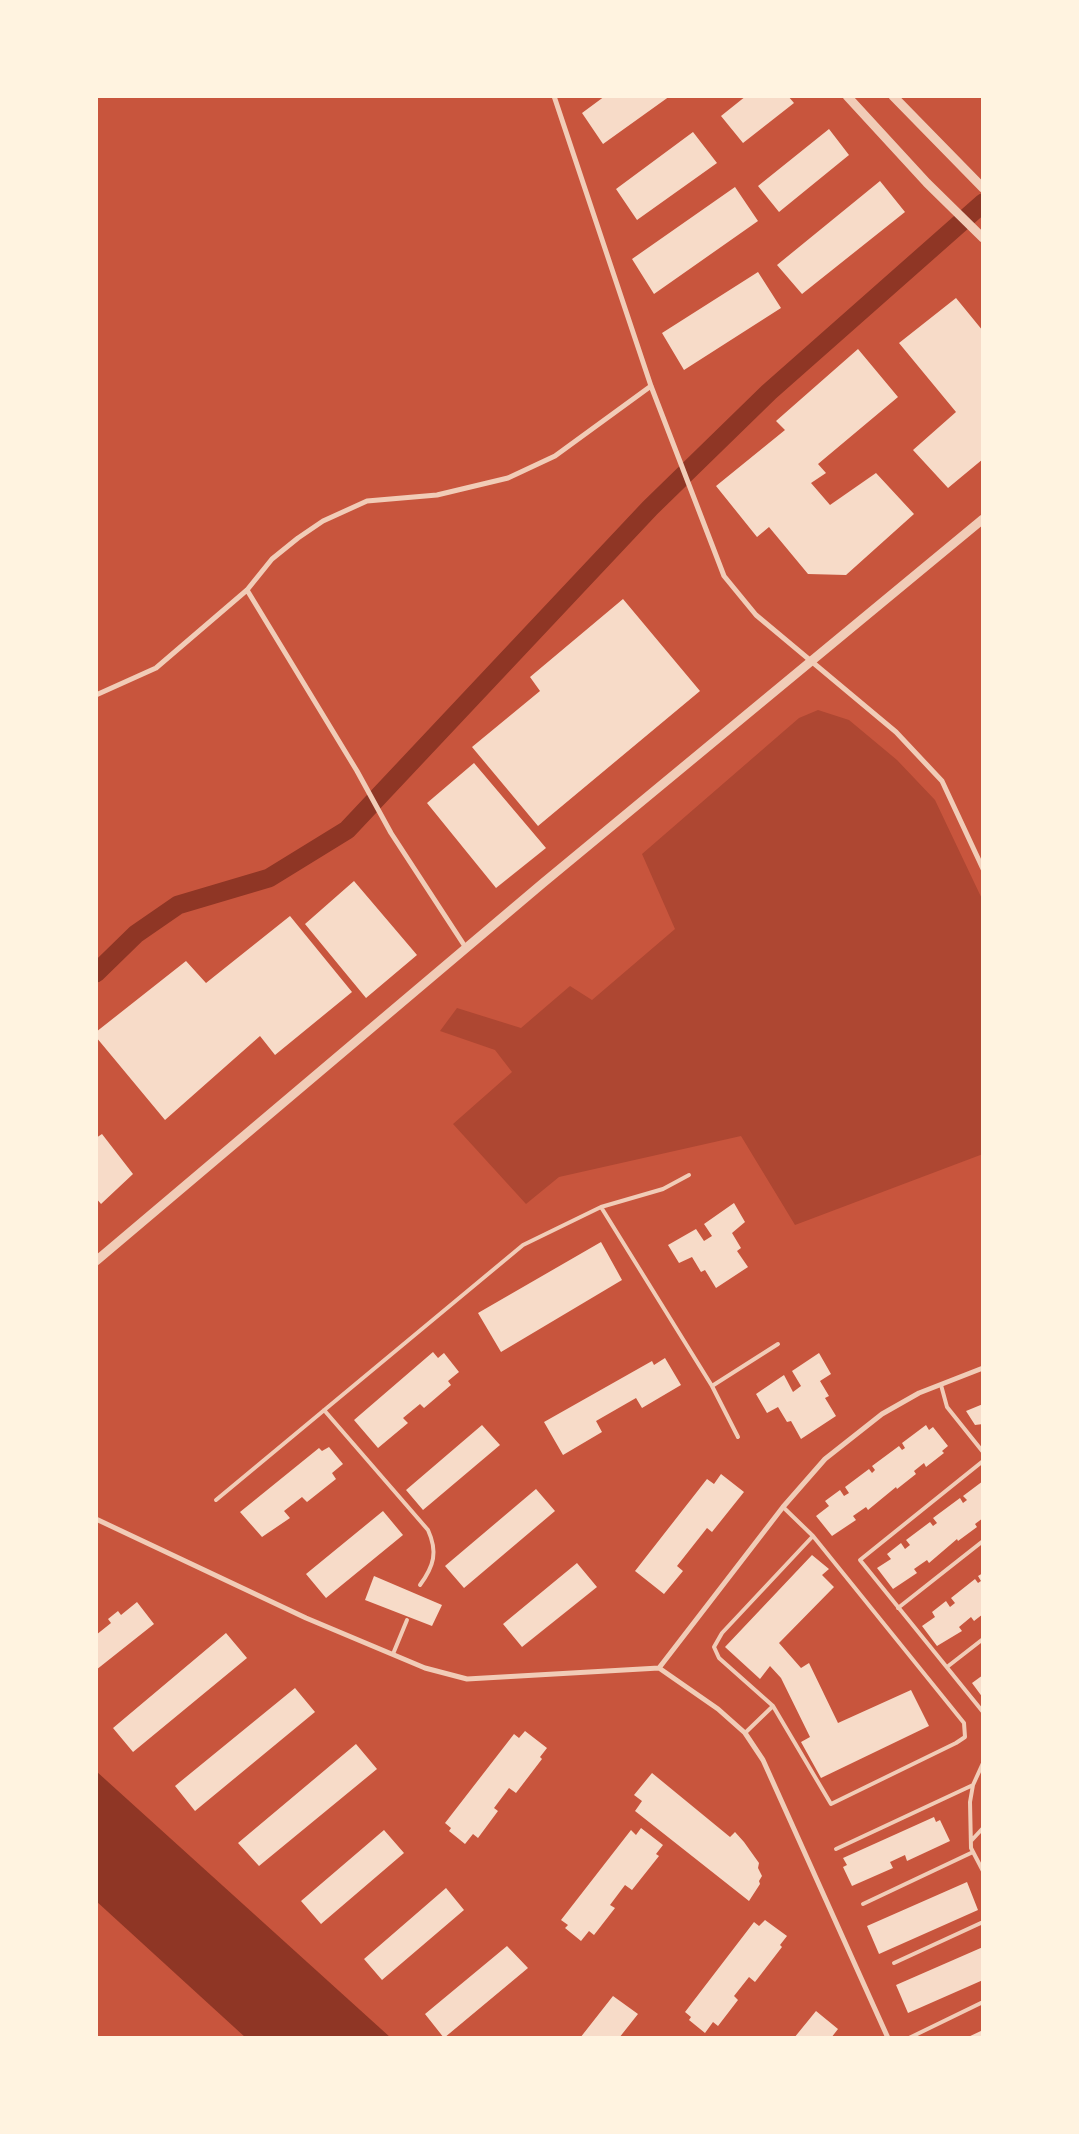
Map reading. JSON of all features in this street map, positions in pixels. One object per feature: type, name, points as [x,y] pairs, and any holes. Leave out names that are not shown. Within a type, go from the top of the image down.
[{"type":"street","points":[[554,96],[650,386],[724,576],[756,615],[896,732],[942,781],[983,869]]},
{"type":"street","points":[[847,96],[927,183],[983,238]]},
{"type":"street","points":[[893,96],[983,188]]},
{"type":"street","points":[[96,695],[156,668],[247,590],[272,559],[298,538],[324,521],[367,501],[437,495],[508,478],[555,456],[650,386]]},
{"type":"street","points":[[96,1261],[466,948],[983,519]]},
{"type":"street","points":[[247,590],[357,771],[391,833],[466,948]]},
{"type":"street","points":[[659,1668],[783,1507],[825,1460],[856,1433],[882,1414],[911,1398],[983,1368]]},
{"type":"street","points":[[96,1519],[306,1618],[425,1668],[467,1679],[659,1668],[718,1709],[745,1733],[763,1760],[888,2038]]},
{"type":"lane","points":[[216,1500],[523,1245],[601,1208],[663,1189],[689,1175]]},
{"type":"lane","points":[[601,1208],[712,1386],[738,1437]]},
{"type":"lane","points":[[712,1386],[778,1344]]},
{"type":"lane","points":[[941,1385],[947,1407],[983,1452]]},
{"type":"lane","points":[[324,1410],[428,1530],[433,1541],[431,1570],[420,1585]]},
{"type":"lane","points":[[983,1462],[860,1560],[983,1712]]},
{"type":"lane","points":[[783,1507],[813,1536],[964,1723],[965,1736],[956,1743],[830,1804],[773,1706],[719,1658],[714,1646],[722,1633],[813,1536]]},
{"type":"lane","points":[[898,1608],[983,1541]]},
{"type":"lane","points":[[393,1654],[407,1620]]},
{"type":"lane","points":[[947,1667],[983,1639]]},
{"type":"lane","points":[[745,1733],[773,1706]]},
{"type":"lane","points":[[983,1763],[973,1785],[970,1802],[971,1842],[973,1852],[983,1871]]},
{"type":"lane","points":[[836,1848],[973,1785]]},
{"type":"lane","points":[[971,1842],[983,1828]]},
{"type":"lane","points":[[863,1904],[973,1852]]},
{"type":"lane","points":[[894,1963],[983,1922]]},
{"type":"lane","points":[[909,2038],[983,2002]]},
{"type":"shaded area","points":[[818,710],[849,720],[897,760],[935,800],[983,901],[983,1154],[795,1225],[741,1136],[559,1177],[526,1204],[453,1124],[512,1072],[495,1050],[440,1031],[457,1008],[521,1028],[570,986],[592,1000],[675,929],[642,854],[799,718]]},
{"type":"shaded area","points":[[96,1771],[391,2038],[246,2038],[96,1901]]},
{"type":"building","points":[[605,96],[670,96],[603,144],[582,113]]},
{"type":"building","points":[[746,96],[788,96],[794,103],[743,143],[721,116]]},
{"type":"building","points":[[829,129],[849,155],[779,212],[758,186]]},
{"type":"building","points":[[693,132],[717,163],[637,220],[616,189]]},
{"type":"building","points":[[880,181],[905,212],[802,294],[777,265]]},
{"type":"building","points":[[735,187],[758,221],[654,294],[632,259]]},
{"type":"building","points":[[758,272],[781,308],[684,370],[662,333]]},
{"type":"building","points":[[956,298],[983,331],[983,459],[948,488],[913,450],[956,412],[899,343]]},
{"type":"building","points":[[858,349],[898,397],[818,464],[826,473],[811,483],[830,505],[876,473],[914,514],[846,575],[808,574],[769,527],[757,537],[716,486],[785,430],[776,421]]},
{"type":"building","points":[[623,599],[700,691],[538,826],[472,747],[540,691],[530,677]]},
{"type":"building","points":[[474,763],[546,848],[496,888],[427,803]]},
{"type":"building","points":[[354,881],[417,955],[366,998],[305,924]]},
{"type":"building","points":[[290,916],[352,992],[275,1055],[260,1036],[165,1120],[96,1037],[96,1032],[186,961],[206,983]]},
{"type":"building","points":[[102,1134],[133,1174],[101,1204],[96,1198],[96,1138]]},
{"type":"building","points":[[734,1203],[745,1222],[732,1233],[741,1248],[737,1251],[748,1267],[716,1288],[705,1270],[701,1272],[692,1257],[679,1263],[668,1245],[696,1229],[704,1241],[712,1236],[704,1224]]},
{"type":"building","points":[[601,1242],[622,1280],[501,1352],[478,1313]]},
{"type":"building","points":[[433,1352],[438,1358],[444,1353],[459,1372],[448,1381],[451,1385],[424,1408],[420,1404],[403,1418],[408,1423],[378,1448],[354,1420]]},
{"type":"building","points":[[819,1353],[831,1374],[820,1381],[829,1396],[825,1398],[836,1416],[801,1439],[791,1421],[787,1422],[778,1407],[767,1413],[756,1394],[784,1375],[793,1392],[801,1386],[792,1371]]},
{"type":"building","points":[[665,1358],[681,1385],[642,1408],[636,1398],[596,1421],[602,1432],[563,1455],[544,1422],[652,1361],[654,1365]]},
{"type":"building","points":[[983,1404],[983,1424],[975,1425],[966,1411]]},
{"type":"building","points":[[482,1425],[500,1445],[423,1510],[406,1490]]},
{"type":"building","points":[[926,1425],[929,1430],[933,1427],[948,1446],[942,1451],[944,1453],[926,1467],[924,1463],[914,1471],[916,1474],[897,1489],[896,1487],[868,1510],[866,1507],[853,1516],[856,1520],[832,1536],[816,1516],[829,1506],[825,1501],[840,1490],[844,1496],[849,1493],[845,1487],[869,1469],[872,1473],[875,1470],[872,1466],[899,1446],[902,1450],[905,1448],[902,1443]]},
{"type":"building","points":[[329,1447],[343,1464],[332,1473],[336,1479],[307,1502],[302,1497],[284,1511],[290,1518],[262,1537],[240,1512],[319,1448],[322,1451]]},
{"type":"building","points":[[721,1474],[744,1492],[712,1532],[707,1528],[677,1566],[683,1571],[664,1594],[635,1571],[707,1479],[714,1484]]},
{"type":"building","points":[[983,1481],[983,1518],[975,1524],[977,1527],[958,1541],[957,1539],[929,1563],[927,1560],[914,1569],[917,1573],[893,1589],[877,1568],[891,1559],[887,1554],[901,1543],[905,1549],[910,1545],[906,1540],[930,1522],[933,1526],[937,1523],[933,1518],[960,1498],[963,1503],[967,1500],[963,1496]]},
{"type":"building","points":[[536,1489],[555,1511],[464,1588],[445,1566]]},
{"type":"building","points":[[383,1511],[403,1535],[326,1598],[306,1574]]},
{"type":"building","points":[[812,1555],[829,1569],[822,1575],[834,1587],[779,1643],[801,1668],[809,1663],[838,1723],[911,1690],[929,1726],[821,1778],[801,1742],[810,1737],[781,1678],[770,1666],[760,1679],[725,1647]]},
{"type":"building","points":[[577,1563],[597,1587],[522,1647],[503,1624]]},
{"type":"building","points":[[983,1573],[983,1614],[974,1621],[971,1617],[959,1627],[962,1631],[937,1646],[922,1626],[935,1617],[932,1612],[946,1601],[950,1607],[955,1603],[951,1598],[975,1579],[978,1583],[981,1581],[978,1576]]},
{"type":"building","points":[[374,1576],[442,1605],[432,1626],[365,1600]]},
{"type":"building","points":[[137,1602],[154,1624],[96,1670],[96,1635],[111,1623],[108,1619],[118,1611],[121,1615]]},
{"type":"building","points":[[226,1633],[247,1658],[133,1752],[113,1728]]},
{"type":"building","points":[[983,1675],[983,1698],[972,1683]]},
{"type":"building","points":[[295,1688],[315,1712],[195,1811],[175,1786]]},
{"type":"building","points":[[525,1731],[547,1748],[540,1757],[542,1759],[516,1793],[509,1788],[494,1808],[498,1811],[478,1838],[473,1834],[465,1844],[449,1831],[451,1828],[445,1823],[514,1734],[519,1738]]},
{"type":"building","points":[[356,1744],[377,1769],[259,1866],[238,1843]]},
{"type":"building","points":[[652,1773],[730,1837],[735,1832],[744,1842],[759,1863],[758,1868],[762,1876],[759,1881],[760,1884],[749,1901],[635,1811],[642,1801],[634,1795]]},
{"type":"building","points":[[934,1817],[936,1822],[940,1820],[950,1841],[907,1861],[905,1855],[890,1862],[893,1868],[852,1886],[843,1867],[847,1865],[843,1858]]},
{"type":"building","points":[[641,1828],[663,1845],[656,1854],[659,1856],[632,1890],[625,1885],[610,1905],[615,1908],[594,1935],[589,1931],[581,1941],[565,1928],[568,1925],[561,1920],[631,1830],[636,1835]]},
{"type":"building","points":[[384,1830],[404,1853],[321,1924],[301,1901]]},
{"type":"building","points":[[967,1882],[978,1910],[879,1954],[867,1926]]},
{"type":"building","points":[[446,1888],[464,1910],[382,1980],[364,1959]]},
{"type":"building","points":[[765,1920],[787,1936],[780,1945],[782,1947],[755,1982],[749,1977],[734,1996],[738,2000],[718,2026],[713,2022],[705,2033],[689,2020],[691,2017],[685,2012],[754,1922],[759,1926]]},
{"type":"building","points":[[507,1946],[528,1968],[444,2038],[425,2014]]},
{"type":"building","points":[[983,1947],[983,1980],[908,2013],[896,1985]]},
{"type":"building","points":[[613,1996],[638,2014],[619,2038],[580,2038]]},
{"type":"building","points":[[816,2011],[838,2029],[831,2038],[794,2038]]},
{"type":"building","points":[[983,2030],[983,2038],[966,2038]]},
{"type":"waterway","points":[[96,973],[136,934],[178,905],[269,878],[347,830],[650,508],[769,392],[983,203]]}]
